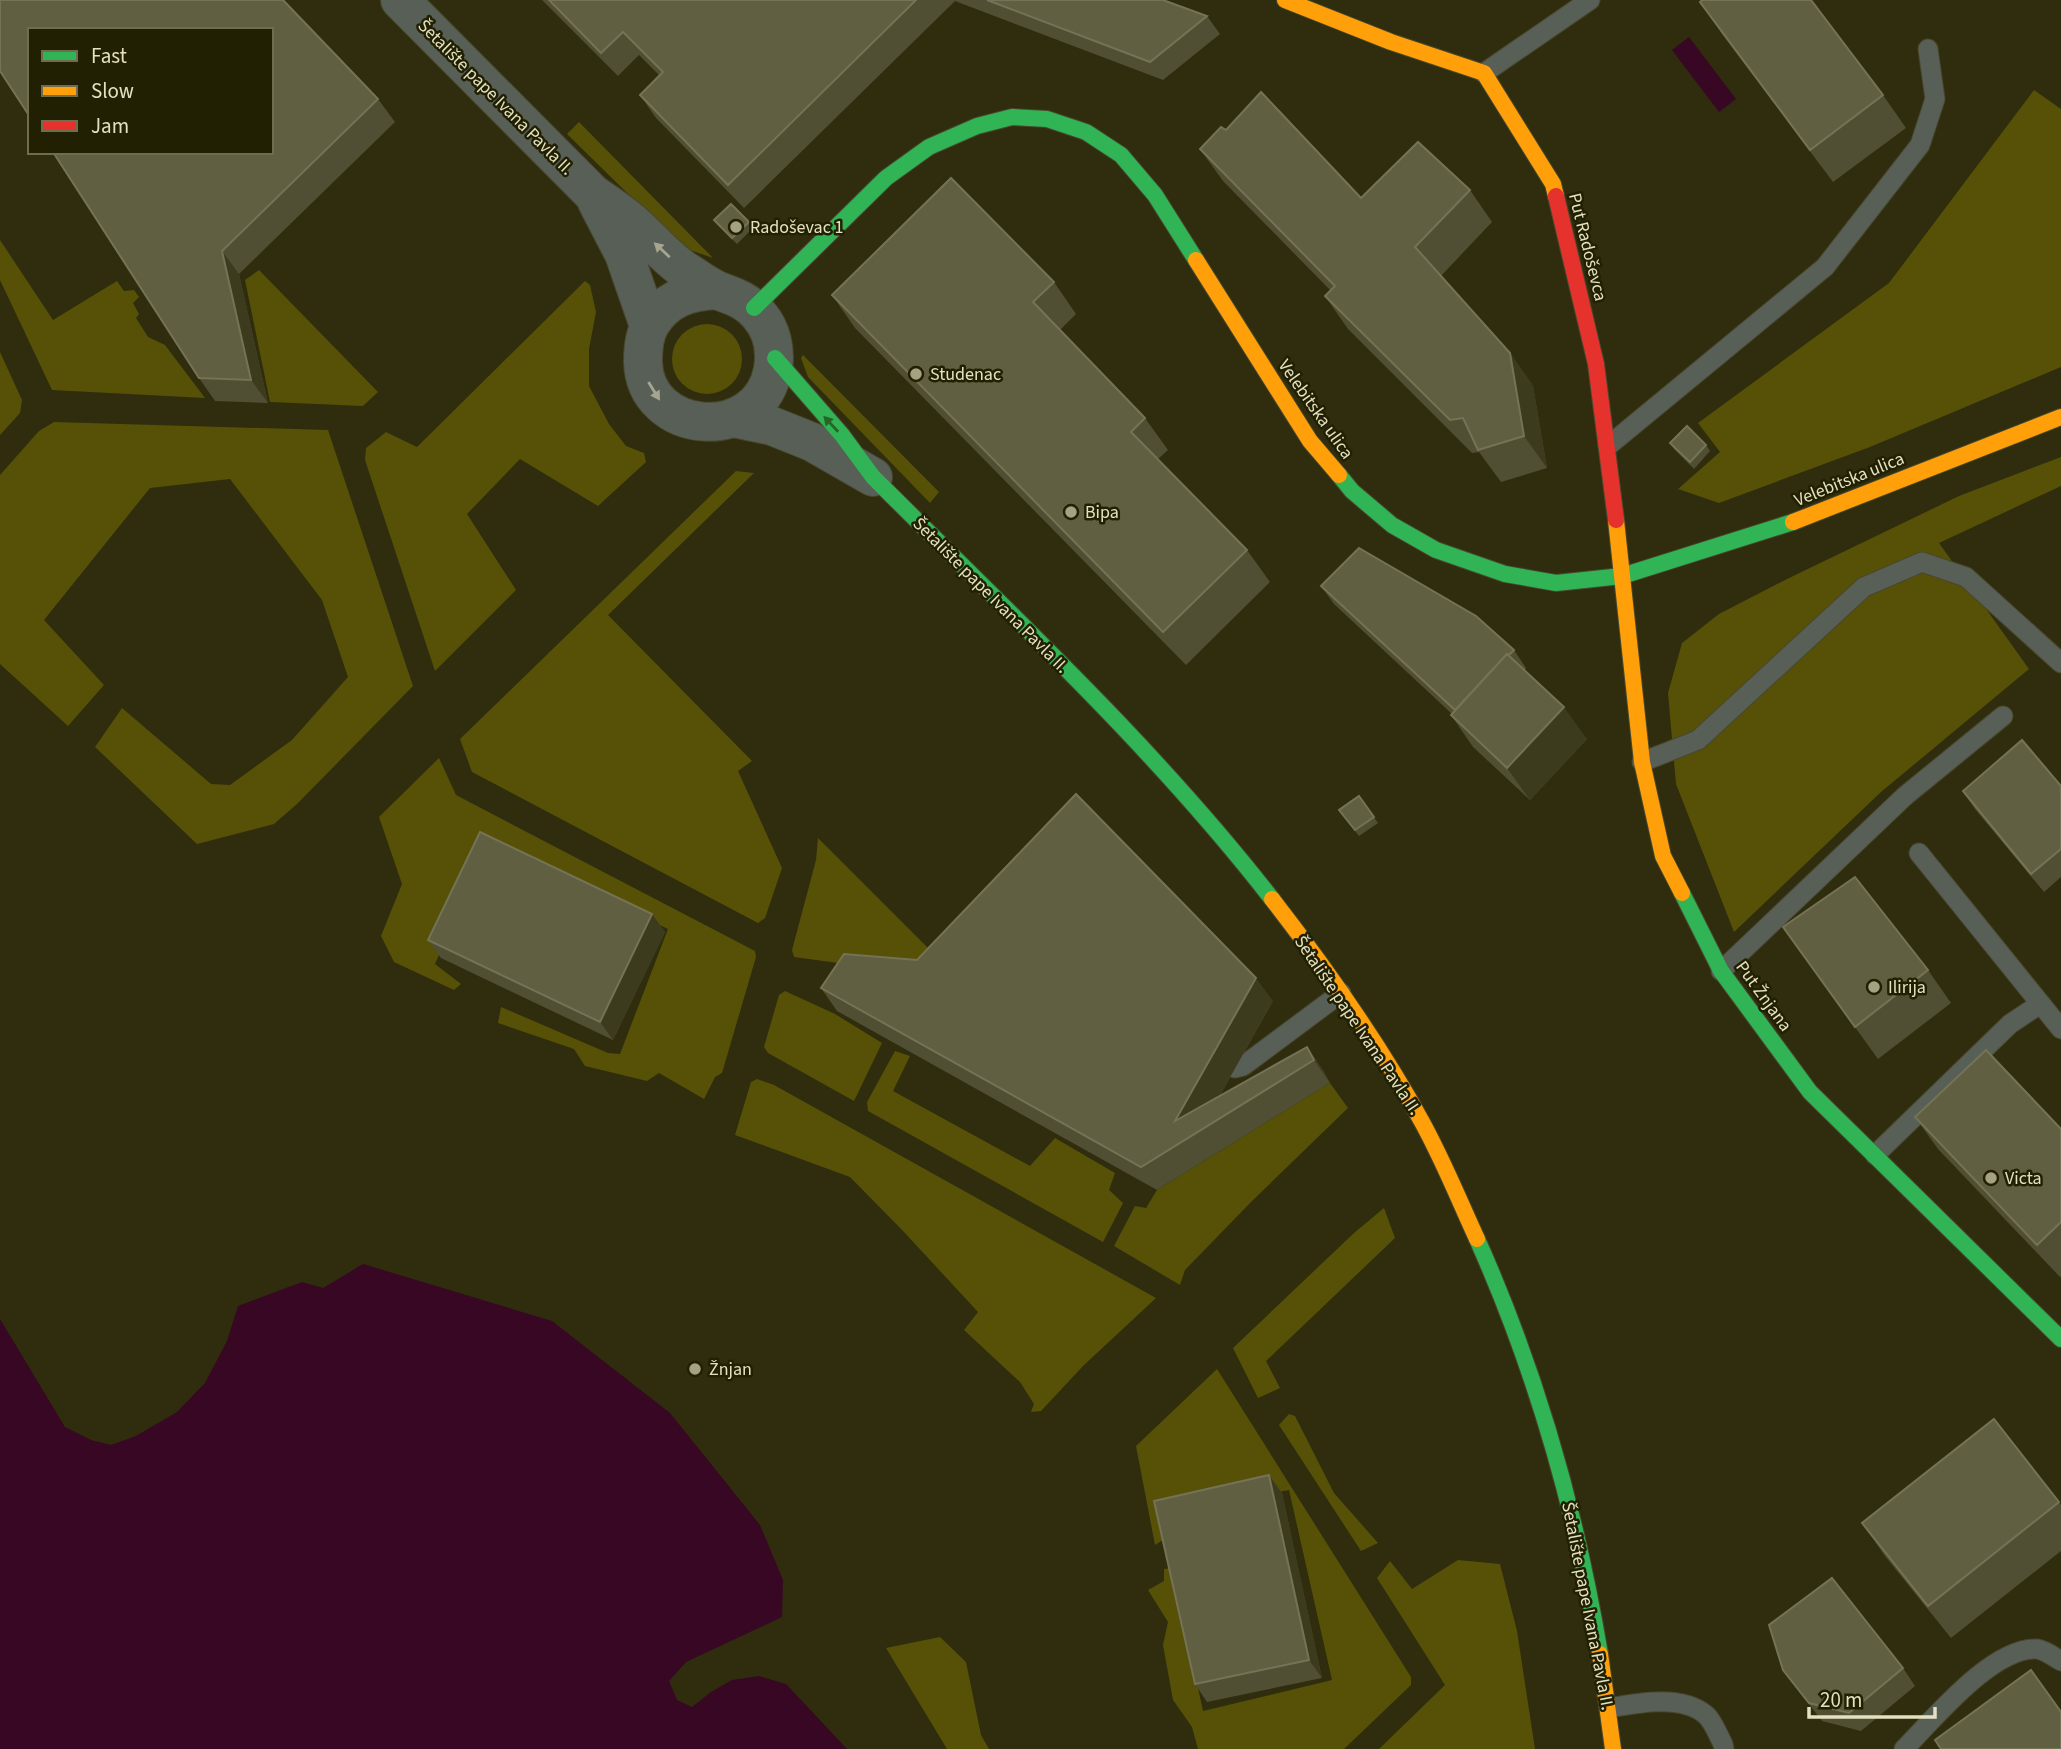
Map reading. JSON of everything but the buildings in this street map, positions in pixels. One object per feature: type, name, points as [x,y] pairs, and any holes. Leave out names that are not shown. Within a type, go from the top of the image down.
[{"type":"street","name":"Šetalište pape Ivana Pavla II.","points":[[400,0],[593,194],[626,217],[680,267],[717,290],[736,296],[754,308],[765,321],[773,339],[775,358],[772,377],[763,395],[750,409],[733,418],[714,423],[695,422],[677,415],[661,402],[649,386],[643,366],[643,346],[649,326],[632,274],[593,194]]},
{"type":"street","points":[[1285,0],[1391,42],[1484,73]]},
{"type":"street","name":"Put Radoševca","points":[[1484,73],[1553,184],[1596,363],[1622,576]]},
{"type":"street","name":"Velebitska ulica","points":[[754,308],[886,178],[929,146],[977,126],[1012,117],[1047,119],[1086,132],[1121,155],[1155,195],[1310,441],[1352,491],[1392,525],[1436,550],[1505,574],[1556,583],[1622,576],[1773,530],[2061,417]]},
{"type":"street","points":[[649,326],[661,310],[677,298],[696,291],[717,290]]},
{"type":"street","name":"Šetalište pape Ivana Pavla II.","points":[[775,358],[842,435],[873,477],[1156,760],[1259,882],[1341,993],[1422,1123],[1478,1240],[1529,1367],[1577,1528],[1609,1708],[1613,1749]]},
{"type":"street","name":"Šetalište pape Ivana Pavla II.","points":[[733,418],[772,426],[812,442],[873,477]]},
{"type":"street","name":"Put Žnjana","points":[[1622,576],[1642,762],[1663,856],[1721,971],[1810,1092],[2061,1339]]},
{"type":"lane","points":[[1484,73],[1590,0]]},
{"type":"lane","points":[[1608,446],[1825,267],[1920,145],[1935,99],[1928,50]]},
{"type":"lane","points":[[1642,762],[1698,740],[1864,587],[1922,562],[1966,577],[2061,663]]},
{"type":"lane","points":[[1721,971],[1905,796],[2003,716]]},
{"type":"lane","points":[[1919,853],[2061,1029]]},
{"type":"lane","points":[[1235,1068],[1243,1066],[1341,993]]},
{"type":"lane","points":[[1875,1155],[2010,1024],[2040,1004]]},
{"type":"lane","points":[[1904,1749],[1973,1679],[2003,1657],[2039,1649],[2061,1661]]},
{"type":"lane","points":[[1609,1708],[1645,1702],[1678,1702],[1706,1715],[1724,1744],[1724,1749]]},
{"type":"shaded area","points":[[1689,37],[1736,99],[1719,112],[1672,50]]},
{"type":"shaded area","points":[[2034,90],[2061,109],[2061,367],[1870,447],[1719,503],[1678,489],[1720,452],[1698,423],[1889,283]]},
{"type":"shaded area","points":[[579,122],[713,258],[687,249],[670,235],[567,134]]},
{"type":"shaded area","points":[[0,240],[53,320],[117,281],[124,291],[134,290],[139,297],[133,303],[139,314],[136,318],[148,337],[165,345],[205,398],[52,390],[0,280]]},
{"type":"shaded area","points":[[259,270],[378,392],[363,406],[270,402],[245,280]]},
{"type":"shaded area","points":[[585,281],[590,285],[596,312],[589,349],[589,386],[609,424],[626,446],[644,453],[646,462],[598,506],[520,459],[467,514],[516,590],[435,671],[365,460],[366,448],[386,432],[417,447]]},
{"type":"shaded area","points":[[714,324],[727,330],[736,339],[740,345],[740,373],[732,384],[721,392],[700,394],[682,384],[674,373],[672,352],[682,334],[693,326]]},
{"type":"shaded area","points":[[0,352],[22,400],[20,413],[0,435]]},
{"type":"shaded area","points":[[803,355],[939,492],[930,503],[808,377],[801,358]]},
{"type":"shaded area","points":[[54,422],[328,430],[413,686],[274,824],[197,844],[95,747],[122,708],[211,784],[230,785],[292,740],[348,677],[322,600],[230,479],[150,488],[44,620],[104,685],[68,726],[0,664],[0,475],[39,431]]},
{"type":"shaded area","points":[[2061,457],[2061,486],[1939,543],[2029,669],[1881,792],[1734,932],[1676,784],[1668,693],[1682,643],[1719,614],[1787,579],[1959,496]]},
{"type":"shaded area","points":[[736,471],[754,473],[608,615],[752,761],[738,771],[782,868],[765,918],[758,923],[472,772],[460,739]]},
{"type":"shaded area","points":[[439,758],[456,795],[755,951],[756,957],[722,1073],[715,1077],[704,1099],[659,1073],[647,1081],[585,1066],[574,1049],[498,1023],[501,1007],[608,1053],[620,1054],[668,929],[490,841],[435,964],[461,984],[454,990],[394,962],[381,936],[402,884],[379,817]]},
{"type":"shaded area","points":[[818,838],[932,952],[926,975],[794,957],[792,950],[816,860]]},
{"type":"shaded area","points":[[785,991],[835,1014],[882,1043],[854,1101],[768,1053],[764,1047],[779,995]]},
{"type":"shaded area","points":[[895,1051],[910,1056],[893,1091],[1030,1166],[1055,1138],[1115,1173],[1109,1190],[1123,1203],[1103,1242],[868,1111],[867,1102]]},
{"type":"shaded area","points":[[757,1079],[774,1085],[1156,1298],[1083,1366],[1041,1411],[1031,1412],[1034,1404],[1020,1382],[964,1330],[978,1312],[850,1177],[735,1135],[751,1082]]},
{"type":"shaded area","points":[[1330,1083],[1348,1108],[1185,1270],[1180,1285],[1114,1246],[1135,1206],[1146,1208],[1157,1190]]},
{"type":"shaded area","points":[[1384,1208],[1395,1238],[1266,1361],[1280,1388],[1258,1398],[1233,1348]]},
{"type":"shaded area","points":[[363,1264],[552,1321],[670,1413],[760,1525],[783,1580],[782,1617],[686,1662],[669,1681],[677,1700],[692,1707],[732,1680],[759,1676],[786,1684],[847,1749],[0,1749],[0,1319],[65,1427],[91,1440],[111,1445],[136,1436],[177,1412],[205,1383],[227,1341],[238,1306],[302,1282],[323,1288]]},
{"type":"shaded area","points":[[1217,1369],[1411,1677],[1411,1685],[1344,1749],[1198,1749],[1192,1727],[1173,1700],[1163,1645],[1168,1622],[1148,1590],[1164,1581],[1164,1569],[1172,1568],[1203,1711],[1332,1680],[1289,1490],[1163,1514],[1166,1538],[1155,1545],[1136,1446]]},
{"type":"shaded area","points":[[1289,1414],[1295,1416],[1334,1493],[1378,1543],[1361,1551],[1279,1425]]},
{"type":"shaded area","points":[[1458,1560],[1500,1564],[1517,1631],[1535,1749],[1379,1749],[1445,1685],[1377,1578],[1390,1561],[1412,1589]]},
{"type":"shaded area","points":[[940,1637],[966,1662],[981,1735],[989,1749],[947,1749],[886,1648]]},
{"type":"traffic: fast","points":[[754,308],[886,178],[929,147],[977,126],[1012,117],[1047,119],[1086,132],[1121,155],[1155,195],[1196,260]]},
{"type":"traffic: fast","points":[[775,358],[842,435],[873,477],[1130,734],[1272,899]]},
{"type":"traffic: fast","points":[[1339,475],[1352,491],[1392,525],[1436,550],[1505,574],[1556,583],[1622,576],[1793,522]]},
{"type":"traffic: fast","points":[[1682,893],[1721,971],[1810,1092],[2061,1339]]},
{"type":"traffic: fast","points":[[1477,1239],[1518,1339],[1552,1442],[1579,1547],[1600,1654]]},
{"type":"traffic: slow","points":[[1285,0],[1391,42],[1484,73],[1553,184],[1556,196]]},
{"type":"traffic: slow","points":[[1196,260],[1310,441],[1339,475]]},
{"type":"traffic: slow","points":[[1793,522],[2061,417]]},
{"type":"traffic: slow","points":[[1616,520],[1642,762],[1663,856],[1682,893]]},
{"type":"traffic: slow","points":[[1272,899],[1332,980],[1388,1064],[1430,1136],[1477,1239]]},
{"type":"traffic: slow","points":[[1600,1654],[1613,1749]]},
{"type":"traffic: jam","points":[[1556,196],[1596,364],[1616,520]]},
{"type":"place","name":"Radoševac 1","points":[[736,227]]},
{"type":"place","name":"Studenac","points":[[916,374]]},
{"type":"place","name":"Bipa","points":[[1071,512]]},
{"type":"place","name":"Ilirija","points":[[1874,987]]},
{"type":"place","name":"Victa","points":[[1991,1178]]},
{"type":"place","name":"Žnjan","points":[[695,1369]]}]
